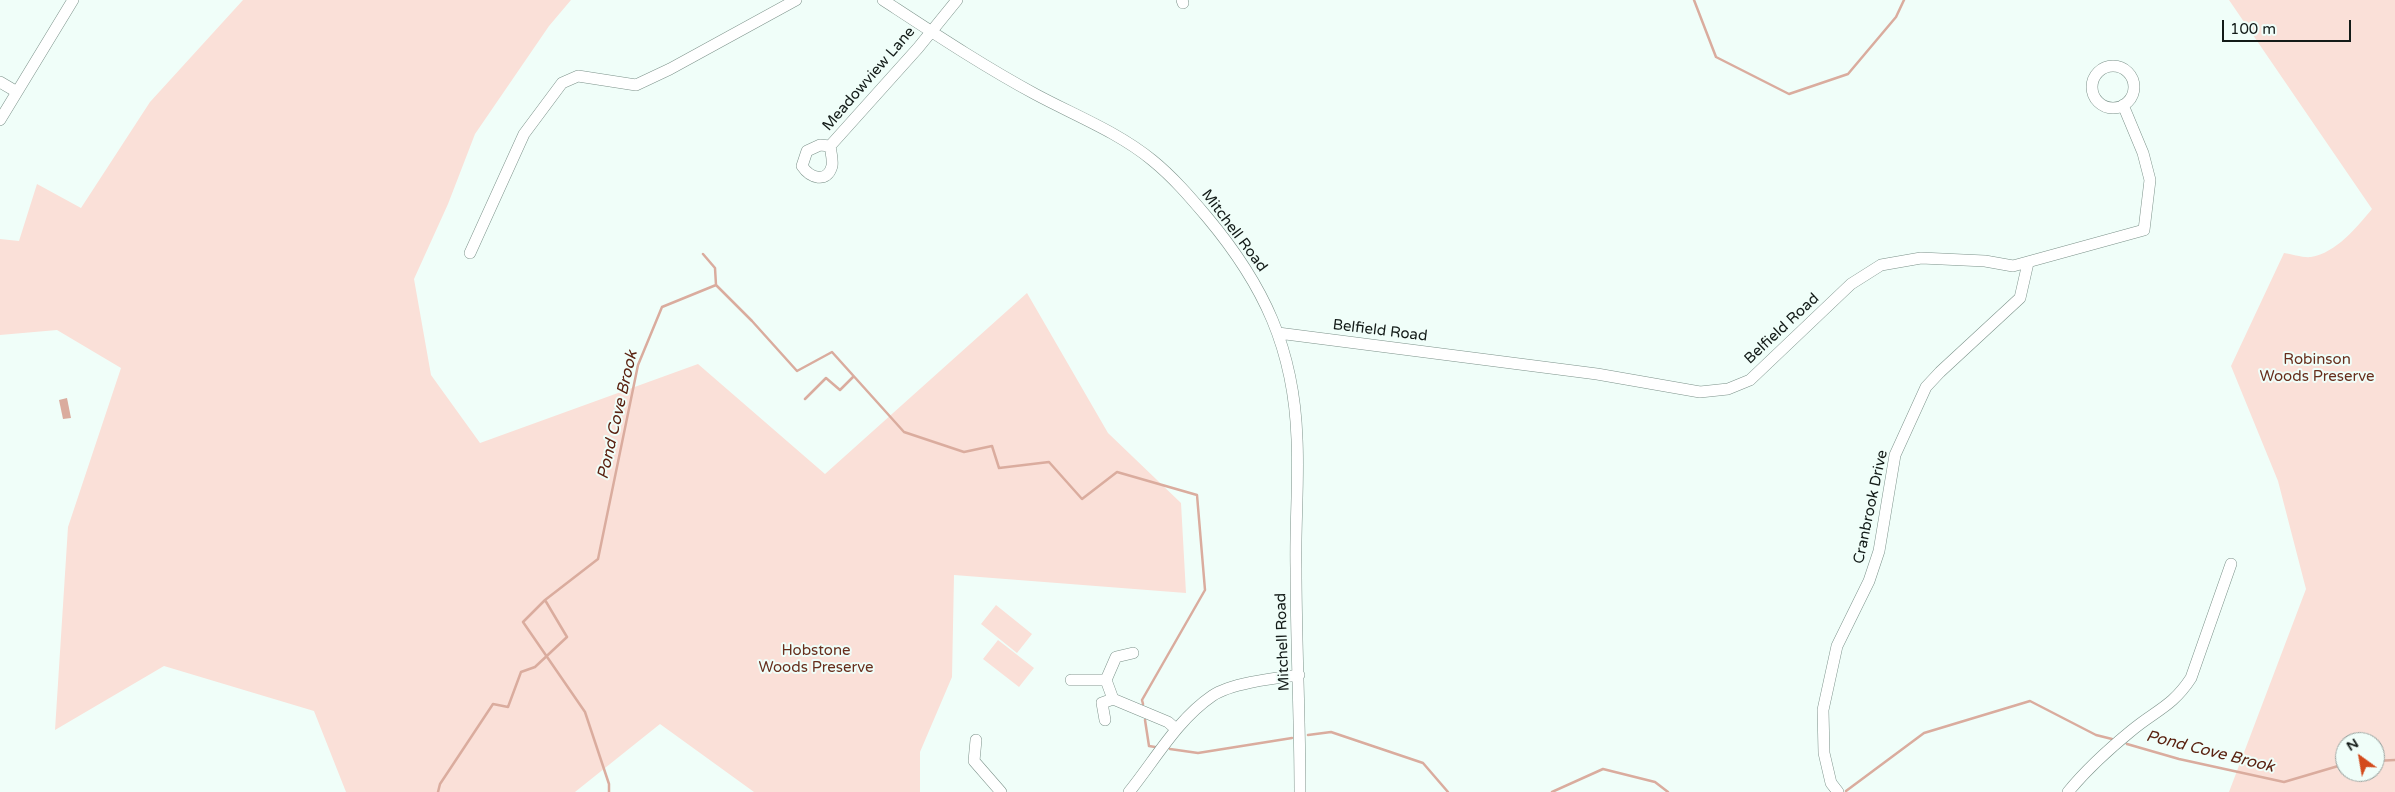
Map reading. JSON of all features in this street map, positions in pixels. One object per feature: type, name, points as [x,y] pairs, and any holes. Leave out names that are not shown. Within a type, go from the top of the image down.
[{"type":"street","points":[[0,120],[73,0]]},
{"type":"street","points":[[470,252],[524,134],[562,83],[578,76],[636,85],[670,69],[796,0]]},
{"type":"street","name":"Mitchell Road","points":[[883,0],[1011,80],[1142,153],[1187,192],[1244,265],[1262,295],[1278,333],[1289,373],[1298,439],[1296,565],[1300,792]]},
{"type":"street","name":"Meadowview Lane","points":[[830,146],[956,0]]},
{"type":"street","points":[[0,82],[17,92]]},
{"type":"street","name":"Belfield Road","points":[[1278,333],[1597,374],[1700,392],[1728,389],[1750,380],[1851,284],[1881,265],[1921,258],[1985,261],[2013,266],[2144,230],[2150,180],[2143,153],[2123,105]]},
{"type":"street","name":"Cranbrook Drive","points":[[1838,792],[1831,783],[1824,753],[1823,710],[1837,646],[1869,581],[1879,551],[1895,455],[1926,388],[1940,372],[2020,298],[2028,263]]},
{"type":"street","points":[[2068,792],[2077,781],[2131,730],[2174,701],[2180,694],[2191,678],[2231,564]]},
{"type":"street","points":[[1113,699],[1106,680],[1116,657],[1133,653]]},
{"type":"street","points":[[1129,792],[1158,756],[1176,729],[1213,695],[1252,682],[1299,674]]},
{"type":"street","points":[[1071,680],[1106,680]]},
{"type":"street","points":[[1105,720],[1102,703],[1113,699],[1168,722],[1176,729]]},
{"type":"street","points":[[976,740],[974,761],[1001,792]]},
{"type":"green space","name":"Hobstone Woods Preserve","points":[[243,0],[571,0],[549,26],[475,134],[448,204],[414,279],[431,375],[480,443],[698,364],[825,474],[1027,293],[1108,433],[1181,503],[1186,593],[954,575],[952,677],[920,752],[920,792],[754,792],[660,724],[575,792],[346,792],[314,711],[164,666],[55,730],[68,527],[121,368],[57,330],[0,335],[0,239],[19,241],[37,184],[81,208],[150,102]]},
{"type":"green space","name":"Robinson Woods Preserve","points":[[2229,0],[2395,0],[2395,792],[2229,792],[2306,589],[2278,481],[2231,366],[2284,253],[2311,257],[2320,255],[2337,245],[2360,224],[2372,209]]},
{"type":"green space","points":[[996,605],[1032,634],[1017,653],[981,624]]},
{"type":"green space","points":[[998,640],[1034,668],[1019,687],[983,659]]},
{"type":"shaded area","points":[[67,398],[71,418],[63,419],[59,400]]},
{"type":"waterway","points":[[1694,0],[1716,57],[1789,94],[1848,74],[1896,17],[1904,0]]},
{"type":"waterway","points":[[703,254],[715,268],[716,285]]},
{"type":"waterway","name":"Pond Cove Brook","points":[[609,792],[609,784],[585,712],[523,622],[545,600],[598,559],[638,365],[662,307],[716,285],[752,321],[797,371],[832,352],[904,432],[964,452],[992,446],[999,468],[1049,462],[1082,499],[1117,472],[1197,495],[1205,590],[1142,700],[1143,704]]},
{"type":"waterway","points":[[805,399],[826,378],[840,390],[853,377]]},
{"type":"waterway","points":[[438,792],[440,784],[493,704],[508,707],[521,672],[535,667],[567,637],[545,600]]},
{"type":"waterway","name":"Pond Cove Brook","points":[[1846,791],[1924,733],[2030,701],[2096,735],[2112,739]]},
{"type":"waterway","name":"Pond Cove Brook","points":[[1145,720],[1149,746],[1155,747]]},
{"type":"waterway","name":"Pond Cove Brook","points":[[1308,735],[1331,732],[1423,763],[1448,792]]},
{"type":"waterway","name":"Pond Cove Brook","points":[[1170,749],[1198,753],[1292,738]]},
{"type":"waterway","name":"Pond Cove Brook","points":[[2127,744],[2179,759],[2284,782],[2335,767]]},
{"type":"waterway","name":"Pond Cove Brook","points":[[2385,760],[2395,760]]},
{"type":"waterway","name":"Pond Cove Brook","points":[[1552,792],[1603,769],[1655,782],[1668,792]]}]
